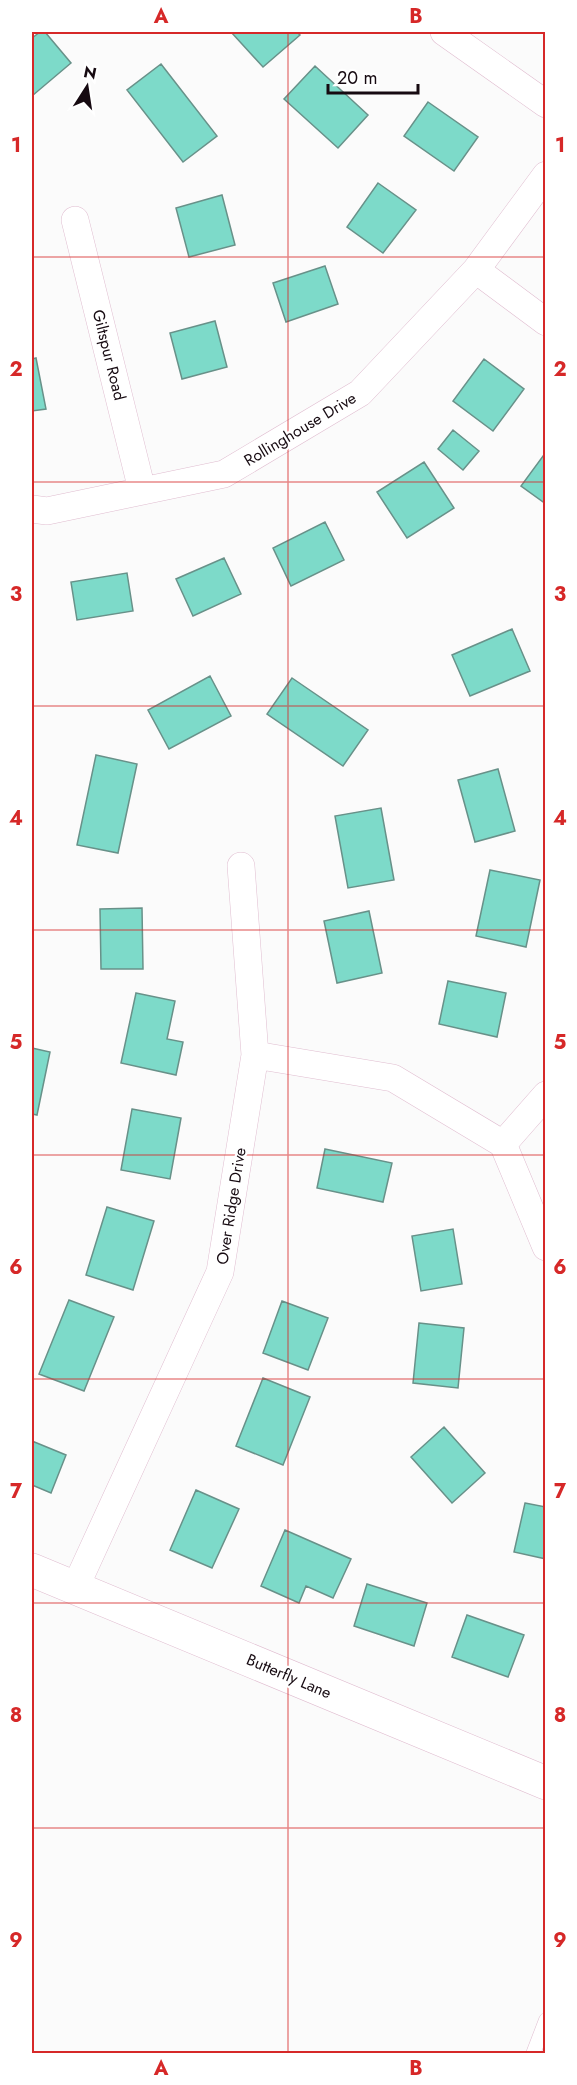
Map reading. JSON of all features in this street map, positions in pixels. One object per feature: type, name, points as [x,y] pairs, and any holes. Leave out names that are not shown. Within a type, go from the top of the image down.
[{"type":"street","points":[[444,32],[546,104]]},
{"type":"street","name":"Rollinghouse Drive","points":[[32,510],[47,511],[224,474],[360,393],[476,270],[546,175]]},
{"type":"street","name":"Giltspur Road","points":[[75,220],[142,490]]},
{"type":"street","points":[[476,270],[546,322]]},
{"type":"street","name":"Over Ridge Drive","points":[[75,1588],[220,1272],[255,1055],[241,866]]},
{"type":"street","points":[[255,1055],[393,1078],[503,1144],[546,1246]]},
{"type":"street","points":[[503,1144],[546,1095]]},
{"type":"street","name":"Butterfly Lane","points":[[32,1570],[546,1783]]},
{"type":"lane","points":[[532,2054],[546,2020]]},
{"type":"building","points":[[40,32],[45,32],[71,63],[32,96],[32,38]]},
{"type":"building","points":[[231,32],[297,32],[300,35],[263,67]]},
{"type":"building","points":[[161,64],[217,136],[183,162],[127,90]]},
{"type":"building","points":[[315,66],[368,115],[338,148],[284,99]]},
{"type":"building","points":[[428,102],[478,137],[454,171],[404,136]]},
{"type":"building","points":[[378,183],[416,210],[383,253],[347,227]]},
{"type":"building","points":[[222,195],[235,245],[189,257],[176,208]]},
{"type":"building","points":[[325,266],[338,304],[286,322],[273,283]]},
{"type":"building","points":[[215,321],[227,367],[182,379],[170,333]]},
{"type":"building","points":[[36,358],[46,409],[32,411],[32,359]]},
{"type":"building","points":[[484,359],[524,389],[493,431],[453,401]]},
{"type":"building","points":[[453,430],[479,451],[463,470],[438,449]]},
{"type":"building","points":[[546,452],[546,504],[521,486]]},
{"type":"building","points":[[424,462],[454,508],[407,538],[377,492]]},
{"type":"building","points":[[325,522],[344,560],[291,586],[273,548]]},
{"type":"building","points":[[224,558],[241,594],[193,616],[176,579]]},
{"type":"building","points":[[127,573],[133,611],[77,620],[71,582]]},
{"type":"building","points":[[512,629],[530,671],[470,696],[452,655]]},
{"type":"building","points":[[210,676],[231,716],[169,749],[148,710]]},
{"type":"building","points":[[292,678],[368,730],[343,766],[267,714]]},
{"type":"building","points":[[96,755],[137,764],[118,853],[77,845]]},
{"type":"building","points":[[498,769],[515,831],[475,842],[458,780]]},
{"type":"building","points":[[381,808],[394,880],[348,888],[335,816]]},
{"type":"building","points":[[490,870],[540,880],[526,947],[476,936]]},
{"type":"building","points":[[142,908],[143,969],[101,969],[100,909]]},
{"type":"building","points":[[369,911],[382,973],[337,983],[324,921]]},
{"type":"building","points":[[448,981],[506,993],[497,1037],[439,1024]]},
{"type":"building","points":[[136,993],[175,1001],[167,1039],[183,1042],[176,1075],[121,1063]]},
{"type":"building","points":[[32,1048],[50,1052],[37,1115],[32,1114]]},
{"type":"building","points":[[132,1109],[181,1118],[170,1179],[121,1170]]},
{"type":"building","points":[[325,1149],[392,1163],[383,1202],[317,1188]]},
{"type":"building","points":[[107,1207],[154,1221],[133,1290],[86,1275]]},
{"type":"building","points":[[453,1229],[462,1284],[421,1291],[412,1236]]},
{"type":"building","points":[[69,1300],[114,1317],[84,1391],[39,1374]]},
{"type":"building","points":[[282,1301],[328,1318],[308,1370],[263,1353]]},
{"type":"building","points":[[419,1323],[464,1328],[458,1388],[413,1383]]},
{"type":"building","points":[[263,1378],[310,1397],[283,1465],[236,1446]]},
{"type":"building","points":[[444,1427],[485,1473],[452,1503],[411,1457]]},
{"type":"building","points":[[32,1441],[66,1455],[51,1493],[32,1485]]},
{"type":"building","points":[[196,1490],[239,1509],[212,1568],[170,1550]]},
{"type":"building","points":[[525,1503],[546,1507],[546,1559],[514,1552]]},
{"type":"building","points":[[285,1530],[351,1559],[333,1598],[306,1586],[299,1603],[261,1586]]},
{"type":"building","points":[[367,1584],[427,1603],[414,1646],[354,1626]]},
{"type":"building","points":[[467,1615],[524,1635],[508,1677],[452,1657]]}]
